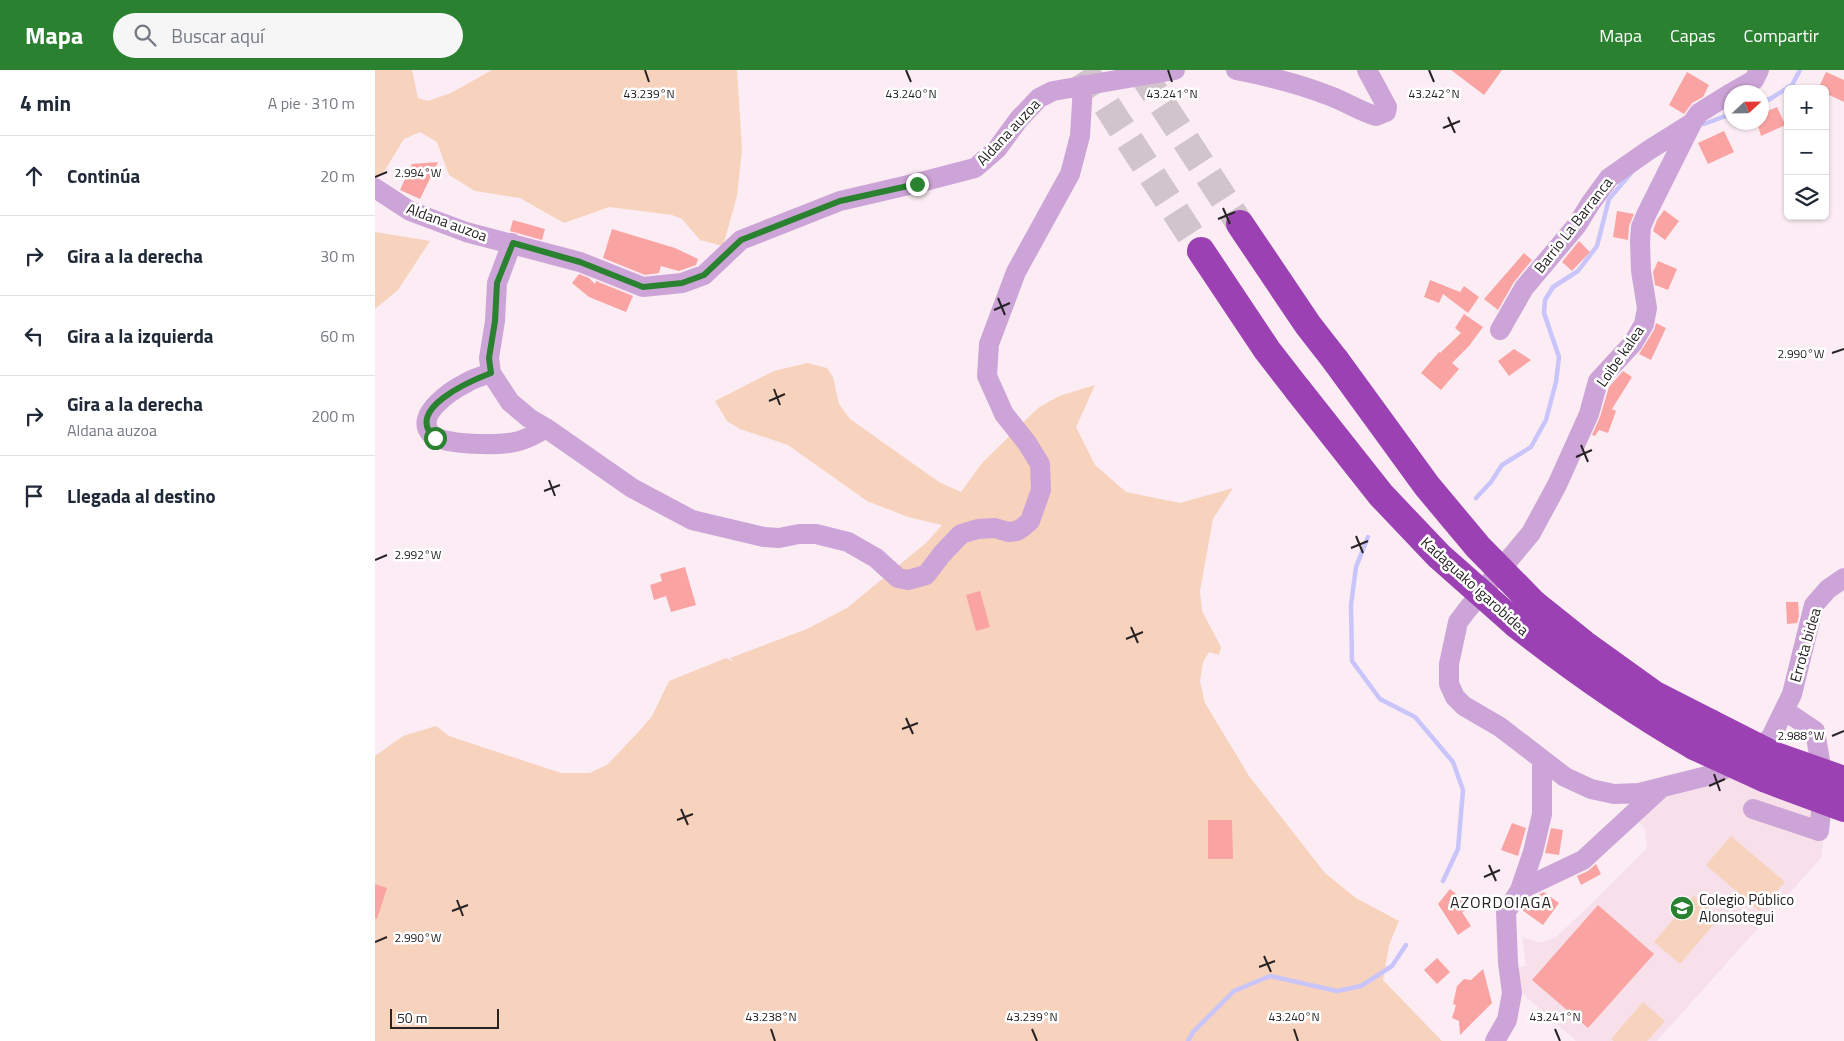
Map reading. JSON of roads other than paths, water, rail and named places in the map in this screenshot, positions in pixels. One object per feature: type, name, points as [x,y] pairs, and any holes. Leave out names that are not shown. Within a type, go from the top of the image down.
[{"type":"highway","name":"Kadaguako igarobidea","points":[[1240,224],[1308,324],[1427,486],[1478,547],[1535,604],[1584,644],[1655,695],[1773,755],[1844,780]]},
{"type":"highway","name":"Kadaguako igarobidea","points":[[1201,251],[1267,350],[1387,502],[1439,556],[1516,624],[1563,661],[1644,717],[1694,746],[1767,779],[1844,808]]},
{"type":"street","name":"Aldana auzoa","points":[[375,188],[410,211],[466,232],[580,262],[643,287],[682,283],[704,275],[741,240],[822,208],[840,201],[917,184],[975,168],[997,149],[1019,119],[1039,98],[1053,91],[1175,70]]},
{"type":"street","points":[[1235,70],[1258,74],[1329,96],[1376,116],[1385,112],[1387,107],[1367,70]]},
{"type":"street","name":"Loibe kalea","points":[[1745,85],[1753,80],[1759,70]]},
{"type":"street","points":[[513,243],[497,283],[495,321],[489,358],[491,373],[510,402],[529,418],[632,488],[692,520],[764,537],[779,538],[799,534],[816,534],[848,542],[876,558],[898,578],[908,580],[926,575],[961,534],[986,529],[1008,532],[1017,531],[1031,521],[1041,490],[1040,464],[1004,414],[987,376],[989,344],[1016,272],[1070,174],[1080,136],[1083,85]]},
{"type":"street","name":"Loibe kalea","points":[[1542,760],[1500,727],[1464,706],[1455,696],[1449,684],[1449,664],[1458,622],[1531,533],[1557,485],[1589,414],[1598,382],[1633,343],[1643,324],[1647,308],[1641,271],[1641,227],[1699,112],[1724,98]]},
{"type":"street","name":"Barrio La Barranca","points":[[1500,330],[1524,288],[1577,225],[1609,178],[1692,123]]},
{"type":"street","points":[[491,373],[466,382],[443,398],[432,409],[426,421],[428,432],[435,438],[472,445],[517,442],[546,428]]},
{"type":"street","name":"Errota bidea","points":[[1542,760],[1565,777],[1591,789],[1614,794],[1639,794],[1711,775],[1749,758],[1771,737],[1788,702],[1814,606],[1828,589],[1844,578]]},
{"type":"street","points":[[1753,809],[1819,831],[1824,784],[1815,731],[1788,702]]},
{"type":"street","points":[[1499,1039],[1507,1020],[1512,993],[1508,963],[1506,912],[1520,890],[1533,852],[1542,814],[1542,760]]},
{"type":"street","points":[[1520,890],[1583,860],[1662,787]]},
{"type":"waterway","points":[[1769,99],[1792,85],[1800,70]]},
{"type":"waterway","points":[[1704,124],[1724,117]]},
{"type":"waterway","points":[[1476,498],[1491,482],[1502,465],[1531,447],[1546,420],[1556,382],[1559,357],[1544,313],[1545,300],[1553,287],[1578,271],[1597,246],[1609,199],[1631,173]]},
{"type":"waterway","points":[[1368,537],[1356,567],[1351,605],[1352,661],[1380,699],[1415,717],[1453,762],[1463,790],[1458,849],[1443,881]]},
{"type":"waterway","points":[[1188,1041],[1193,1032],[1234,991],[1270,976],[1337,991],[1361,986],[1392,966],[1406,945]]},
{"type":"tunnel","points":[[1084,70],[1201,251]]},
{"type":"tunnel","points":[[1140,70],[1240,224]]},
{"type":"place","name":"Colegio Público Alonsotegui","points":[[1682,908]]},
{"type":"district","name":"AZORDOIAGA","points":[[1501,902]]}]
